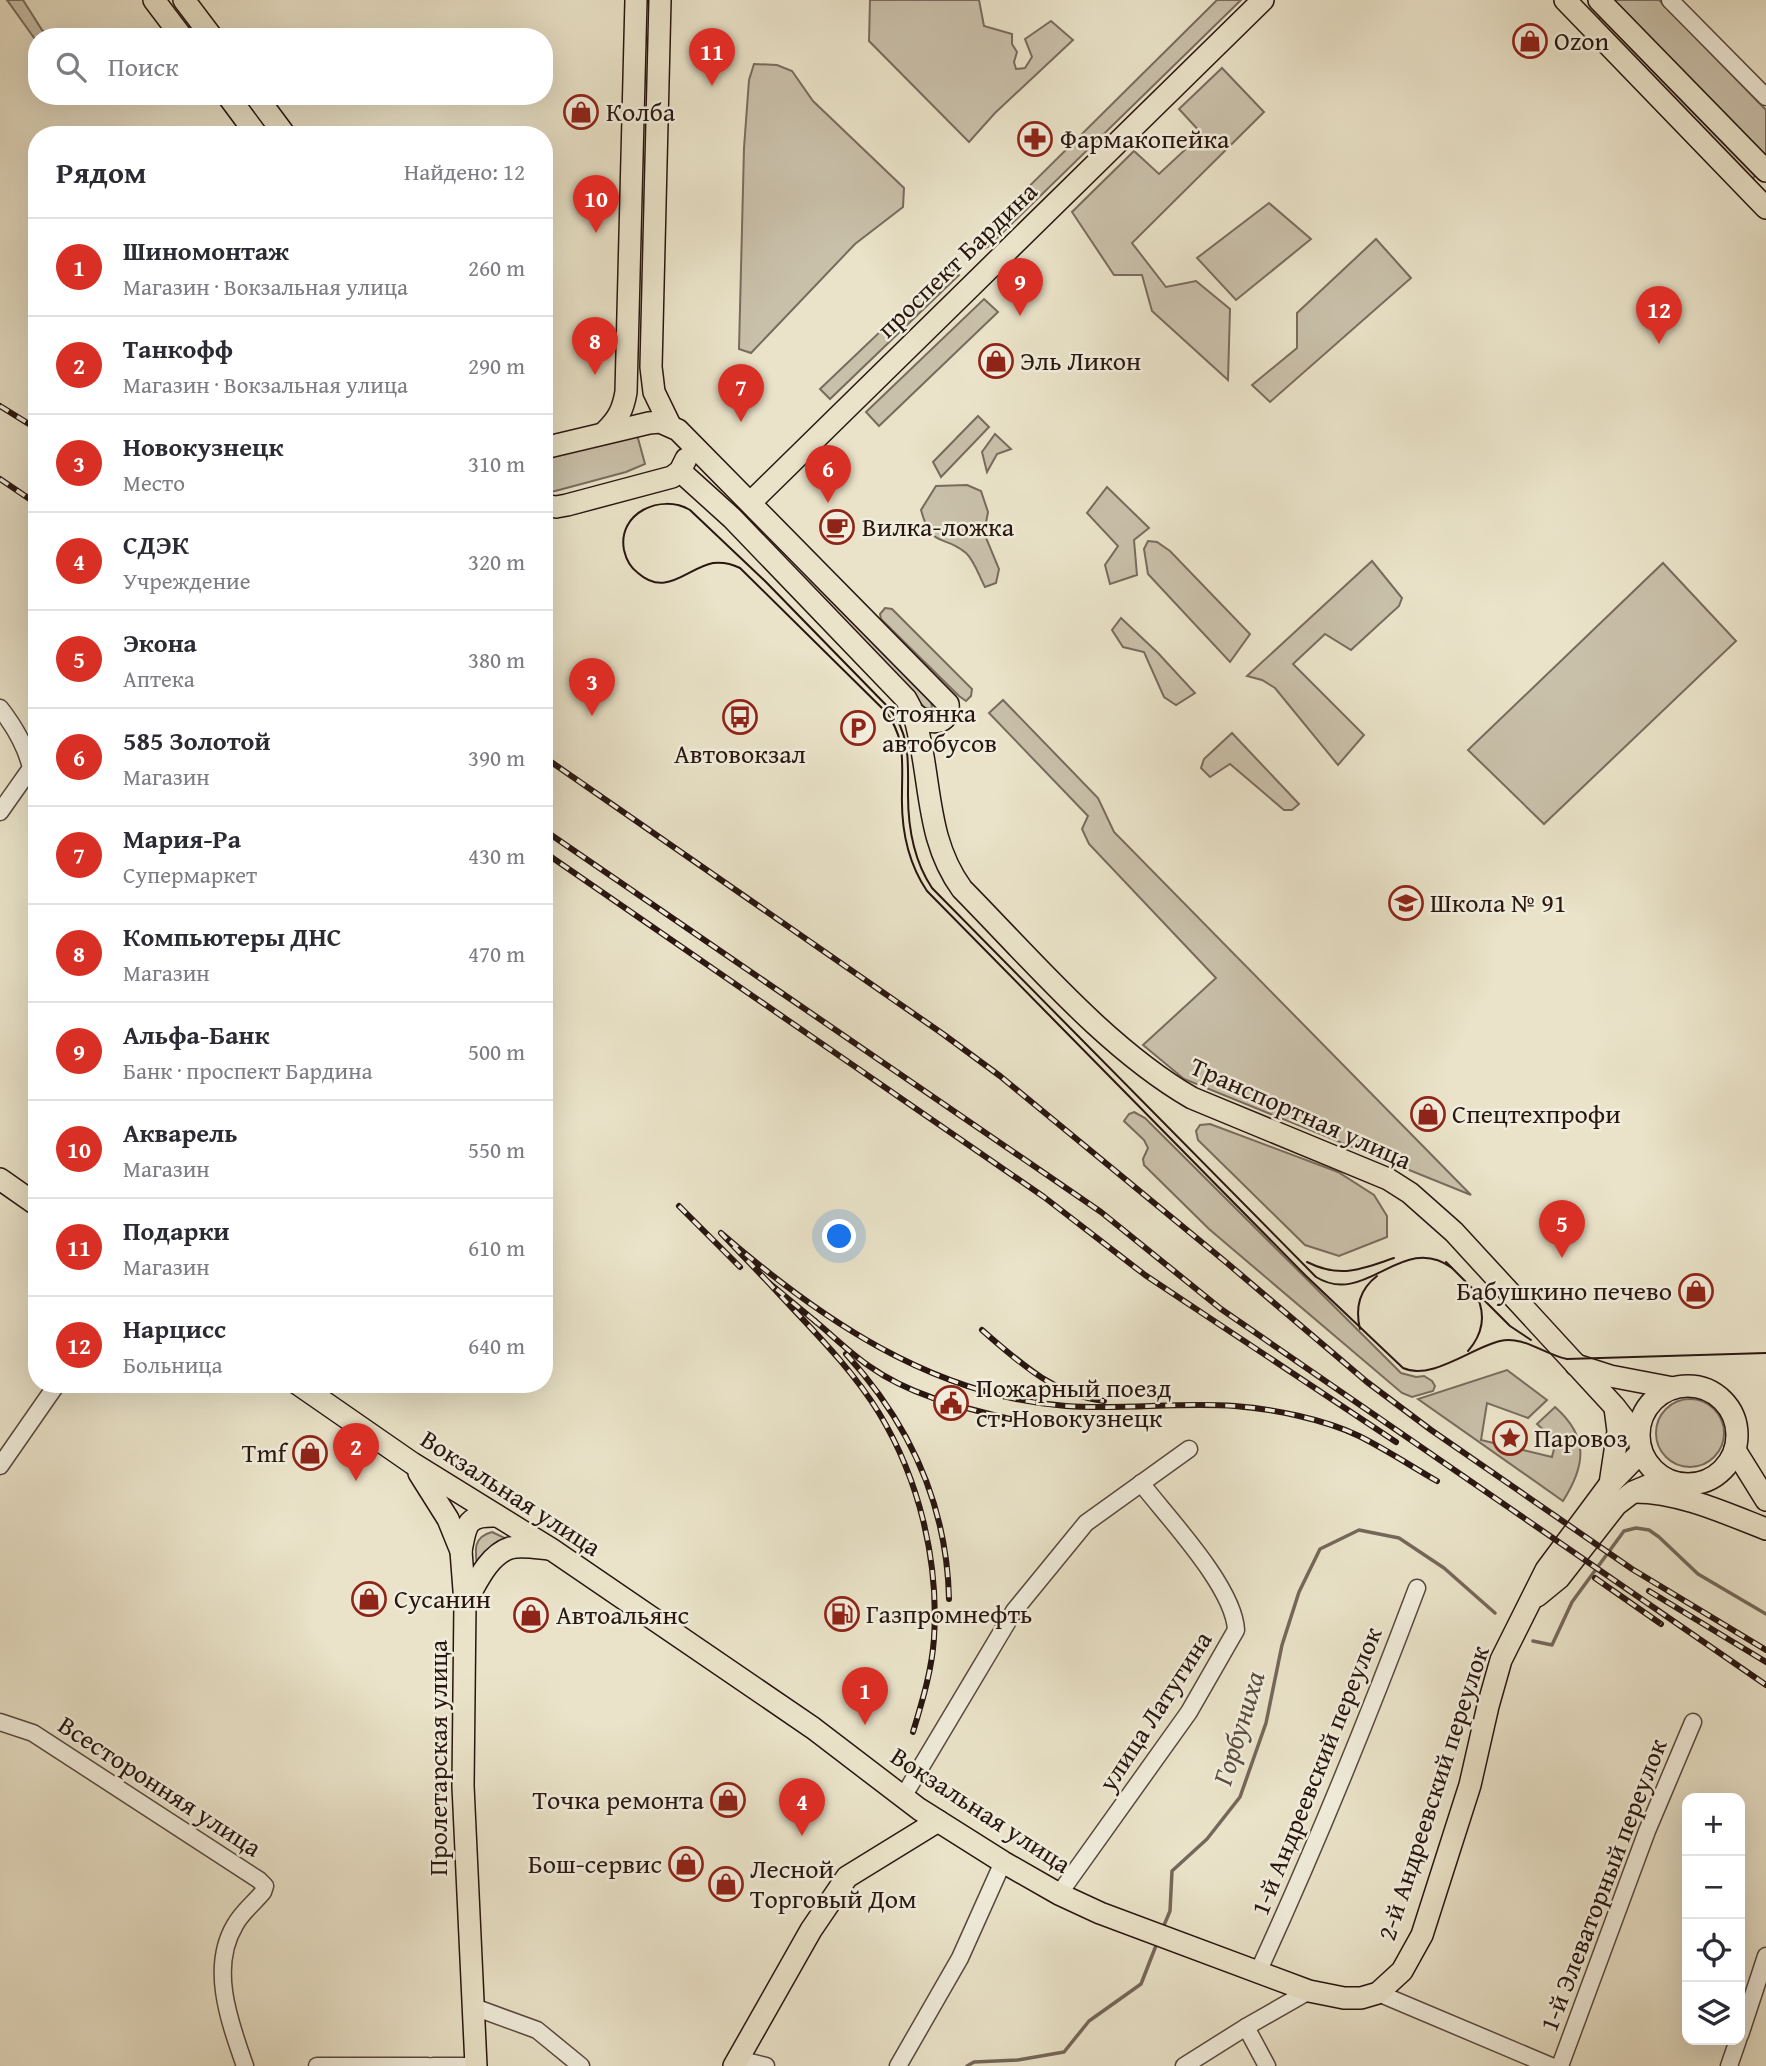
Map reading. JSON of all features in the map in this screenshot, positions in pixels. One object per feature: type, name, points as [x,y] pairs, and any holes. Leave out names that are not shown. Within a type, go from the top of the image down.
[{"type":"main road","points":[[154,0],[175,28]]},
{"type":"main road","points":[[184,0],[205,28]]},
{"type":"main road","points":[[606,432],[624,407],[626,392],[636,0]]},
{"type":"main road","points":[[553,507],[672,477],[680,471],[687,453],[686,441],[674,427],[654,392],[651,367],[660,0]]},
{"type":"main road","name":"проспект Бардина","points":[[732,518],[748,514],[751,502],[1262,0]]},
{"type":"main road","points":[[1565,0],[1766,208]]},
{"type":"main road","points":[[1599,0],[1766,171]]},
{"type":"main road","points":[[235,105],[250,126]]},
{"type":"main road","points":[[263,105],[279,126]]},
{"type":"main road","points":[[553,446],[649,423],[660,422],[674,427],[943,697],[944,716],[930,723],[916,715]]},
{"type":"main road","name":"Транспортная улица","points":[[680,471],[732,518],[906,699],[916,715],[938,845],[950,872],[962,889],[1127,1052],[1172,1087],[1192,1098],[1388,1179],[1410,1193],[1454,1232],[1614,1406],[1639,1445]]},
{"type":"main road","name":"Транспортная улица","points":[[932,817],[944,716]]},
{"type":"main road","points":[[0,1179],[28,1199]]},
{"type":"main road","points":[[1575,1365],[1610,1376],[1673,1388],[1697,1386],[1721,1398],[1736,1424],[1735,1450],[1728,1464],[1718,1474],[1692,1485],[1664,1479],[1646,1463],[1639,1445],[1640,1421],[1647,1406],[1658,1395],[1673,1388]]},
{"type":"main road","name":"Вокзальная улица","points":[[311,1393],[412,1463],[551,1549],[813,1728],[938,1821],[1059,1894],[1174,1942],[1309,1991],[1344,1998],[1362,1998],[1378,1993]]},
{"type":"main road","points":[[1610,1484],[1618,1431],[1614,1406]]},
{"type":"main road","name":"2-й Андреевский переулок","points":[[1378,1993],[1402,1971],[1422,1936],[1470,1785],[1488,1706],[1502,1660],[1546,1570],[1639,1445]]},
{"type":"main road","points":[[1735,1450],[1766,1500]]},
{"type":"main road","name":"Пролетарская улица","points":[[412,1463],[442,1508],[461,1550],[466,1602],[464,1786],[467,1909],[476,2066]]},
{"type":"main road","points":[[1531,1602],[1559,1578],[1616,1505],[1633,1492],[1664,1479]]},
{"type":"main road","points":[[1692,1485],[1766,1528]]},
{"type":"main road","points":[[1633,1492],[1678,1498],[1766,1528]]},
{"type":"main road","points":[[461,1550],[469,1521],[480,1516],[496,1516]]},
{"type":"main road","points":[[466,1602],[487,1566],[498,1556],[511,1548],[551,1549]]},
{"type":"main road","points":[[736,2062],[811,1930],[847,1877],[938,1821]]},
{"type":"street","points":[[1670,0],[1766,97]]},
{"type":"street","points":[[0,708],[12,723],[28,755]]},
{"type":"street","points":[[0,812],[28,772]]},
{"type":"street","points":[[0,1466],[51,1393]]},
{"type":"street","points":[[903,1797],[1014,1611],[1086,1523],[1189,1449]]},
{"type":"street","name":"улица Латугина","points":[[1059,1894],[1189,1712],[1236,1630],[1236,1618],[1230,1603],[1202,1560],[1140,1483]]},
{"type":"street","name":"1-й Андреевский переулок","points":[[1258,1972],[1369,1715],[1417,1588]]},
{"type":"street","name":"Всесторонняя улица","points":[[0,1722],[33,1733],[248,1872],[265,1886],[263,1892],[236,1922],[227,1940],[223,1990],[244,2066]]},
{"type":"street","name":"1-й Элеваторный переулок","points":[[1560,2066],[1647,1831],[1693,1722]]},
{"type":"street","points":[[898,2066],[960,1958],[1003,1862]]},
{"type":"street","points":[[1745,2020],[1766,1956]]},
{"type":"street","points":[[1184,2066],[1309,1991]]},
{"type":"street","points":[[1378,1993],[1551,2066]]},
{"type":"street","points":[[474,2007],[537,2030],[581,2066]]},
{"type":"street","points":[[1246,2027],[1267,2066]]},
{"type":"street","points":[[1729,2066],[1736,2045]]},
{"type":"street","points":[[736,2062],[766,2066]]},
{"type":"street","points":[[317,2066],[476,2066]]},
{"type":"shaded area","points":[[7,0],[23,0],[41,28],[28,29]]},
{"type":"shaded area","points":[[870,0],[979,0],[984,26],[1012,34],[1012,44],[1017,52],[1014,62],[1016,69],[1025,68],[1032,57],[1025,39],[1051,21],[1073,40],[995,113],[969,142],[869,41]]},
{"type":"shaded area","points":[[1217,0],[1241,0],[988,247],[977,251],[973,242]]},
{"type":"shaded area","points":[[1612,0],[1659,0],[1766,110],[1766,159]]},
{"type":"shaded area","points":[[1603,16],[1757,173],[1751,181],[1597,20]]},
{"type":"shaded area","points":[[754,64],[777,65],[792,71],[813,101],[904,188],[903,207],[855,244],[751,353],[739,349],[744,148],[749,80]]},
{"type":"shaded area","points":[[1222,68],[1264,112],[1132,243],[1166,287],[1196,281],[1230,309],[1228,380],[1152,311],[1142,275],[1114,275],[1072,212],[1134,151],[1159,174],[1202,134],[1179,109]]},
{"type":"shaded area","points":[[1269,203],[1311,239],[1236,300],[1197,258]]},
{"type":"shaded area","points":[[1376,239],[1411,278],[1270,402],[1252,385],[1297,348],[1297,313]]},
{"type":"shaded area","points":[[949,266],[959,275],[830,399],[820,389]]},
{"type":"shaded area","points":[[984,299],[998,312],[879,426],[866,412]]},
{"type":"shaded area","points":[[978,416],[989,427],[941,477],[933,462]]},
{"type":"shaded area","points":[[636,431],[645,464],[626,472],[553,492],[553,454]]},
{"type":"shaded area","points":[[995,434],[1011,449],[997,454],[987,472],[982,452]]},
{"type":"shaded area","points":[[967,485],[981,491],[988,512],[984,533],[999,569],[996,583],[985,587],[969,556],[958,547],[934,536],[925,523],[921,510],[936,486]]},
{"type":"shaded area","points":[[1107,487],[1149,528],[1134,540],[1137,575],[1110,584],[1105,565],[1118,546],[1087,513]]},
{"type":"shaded area","points":[[756,522],[931,701],[932,708],[925,708],[752,531],[751,527]]},
{"type":"shaded area","points":[[1148,541],[1157,542],[1170,551],[1250,634],[1230,662],[1148,574],[1144,549]]},
{"type":"shaded area","points":[[1372,561],[1402,598],[1399,606],[1351,650],[1325,634],[1293,664],[1364,735],[1338,765],[1275,688],[1262,680],[1247,676]]},
{"type":"shaded area","points":[[1663,563],[1736,641],[1544,824],[1468,750]]},
{"type":"shaded area","points":[[885,608],[892,609],[972,689],[971,696],[966,701],[881,619],[880,614]]},
{"type":"shaded area","points":[[1121,618],[1195,693],[1176,705],[1164,697],[1144,652],[1123,647],[1112,630]]},
{"type":"shaded area","points":[[1003,700],[1098,798],[1114,832],[1471,1195],[1184,1079],[1143,1045],[1216,978],[1089,844],[1082,829],[1088,816],[989,713]]},
{"type":"shaded area","points":[[1232,733],[1299,804],[1292,810],[1284,810],[1230,764],[1210,777],[1201,768],[1204,759]]},
{"type":"shaded area","points":[[1134,1112],[1145,1118],[1401,1373],[1424,1376],[1435,1386],[1433,1391],[1412,1397],[1402,1393],[1209,1229],[1144,1165],[1143,1159],[1148,1148],[1144,1140],[1124,1121]]},
{"type":"shaded area","points":[[1210,1124],[1338,1172],[1374,1195],[1387,1216],[1387,1237],[1339,1256],[1305,1245],[1198,1140],[1196,1131],[1200,1125]]},
{"type":"shaded area","points":[[1507,1370],[1547,1400],[1528,1418],[1487,1403],[1481,1440],[1552,1457],[1556,1441],[1537,1424],[1555,1407],[1574,1429],[1579,1440],[1580,1463],[1563,1501],[1418,1399]]},
{"type":"shaded area","points":[[1690,1399],[1703,1402],[1714,1409],[1721,1420],[1724,1433],[1721,1446],[1714,1457],[1703,1464],[1690,1467],[1677,1464],[1666,1457],[1659,1446],[1656,1433],[1659,1420],[1666,1409],[1677,1402]]},
{"type":"shaded area","points":[[492,1532],[511,1541],[477,1566],[478,1541]]},
{"type":"waterway","name":"Горбуниха","points":[[1533,1641],[1552,1645],[1572,1602],[1624,1531],[1636,1528],[1649,1530],[1698,1574],[1766,1614]]},
{"type":"waterway","name":"Горбуниха","points":[[1162,1930],[1170,1911],[1172,1871],[1207,1839],[1240,1797],[1266,1723],[1282,1645],[1299,1592],[1320,1549],[1359,1530],[1399,1538],[1444,1568],[1495,1613]]},
{"type":"waterway","name":"Горбуниха","points":[[967,2066],[974,2062],[1018,2060],[1064,2052],[1089,2021],[1141,1984],[1157,1943]]},
{"type":"tram line","points":[[1452,1268],[1434,1259],[1417,1258],[1351,1283],[1334,1284],[1316,1277],[932,888],[916,855],[911,831],[905,739],[889,708],[765,581],[690,510],[679,505],[655,505],[634,517],[627,526],[624,550],[629,563],[638,573],[658,583],[676,579],[713,563],[740,568],[885,711],[900,740],[904,832],[910,857],[927,891],[1305,1275],[1403,1368],[1414,1371],[1438,1367],[1489,1345],[1509,1340],[1526,1343],[1567,1359],[1766,1353]]},
{"type":"tram line","points":[[1307,1262],[1341,1271],[1361,1269],[1394,1258]]},
{"type":"tram line","points":[[1446,1262],[1510,1326],[1531,1340]]},
{"type":"tram line","points":[[1360,1329],[1360,1300],[1366,1287],[1377,1276]]},
{"type":"tram line","points":[[1468,1351],[1477,1338],[1481,1325],[1477,1296]]},
{"type":"railway","points":[[0,406],[28,423]]},
{"type":"railway","points":[[0,479],[28,498]]},
{"type":"railway","points":[[553,763],[1000,1076],[1367,1382],[1431,1430],[1632,1569],[1766,1650]]},
{"type":"railway","points":[[553,836],[1101,1212],[1221,1309],[1766,1685]]},
{"type":"railway","points":[[553,858],[1044,1197],[1145,1275],[1396,1442]]},
{"type":"railway","points":[[679,1206],[740,1267]]},
{"type":"railway","points":[[768,1282],[721,1233],[797,1294],[838,1322],[880,1348],[969,1387],[1017,1399],[1066,1406],[1214,1405],[1282,1412],[1359,1436],[1437,1481]]},
{"type":"railway","points":[[815,1321],[768,1282],[826,1345],[867,1395],[893,1438],[915,1493],[929,1550],[935,1609],[931,1662],[913,1732]]},
{"type":"railway","points":[[817,1323],[815,1321],[862,1361],[902,1385],[937,1399],[1010,1419]]},
{"type":"railway","points":[[982,1330],[1024,1365],[1053,1384],[1086,1398],[1104,1401]]},
{"type":"railway","points":[[846,1354],[888,1408],[920,1467],[941,1531],[947,1564],[949,1599]]},
{"type":"railway","points":[[1595,1578],[1661,1624]]},
{"type":"railway","points":[[1649,1591],[1766,1662]]},
{"type":"place","name":"Ozon","points":[[1530,41]]},
{"type":"place","name":"Подарки","points":[[712,86]]},
{"type":"place","name":"Колба","points":[[581,112]]},
{"type":"place","name":"Фармакопейка","points":[[1035,139]]},
{"type":"place","name":"Акварель","points":[[596,233]]},
{"type":"place","name":"Альфа-Банк","points":[[1020,316]]},
{"type":"place","name":"Нарцисс","points":[[1659,344]]},
{"type":"place","name":"Эль Ликон","points":[[996,361]]},
{"type":"place","name":"Компьютеры ДНС","points":[[595,375]]},
{"type":"place","name":"Мария-Ра","points":[[741,422]]},
{"type":"place","name":"585 Золотой","points":[[828,503]]},
{"type":"place","name":"Вилка-ложка","points":[[837,527]]},
{"type":"place","name":"Новокузнецк","points":[[592,716]]},
{"type":"place","name":"Автовокзал","points":[[740,717]]},
{"type":"place","name":"Стоянка автобусов","points":[[858,728]]},
{"type":"place","name":"Школа № 91","points":[[1406,903]]},
{"type":"place","name":"Спецтехпрофи","points":[[1428,1114]]},
{"type":"place","name":"Экона","points":[[1562,1258]]},
{"type":"place","name":"Бабушкино печево","points":[[1696,1291]]},
{"type":"place","name":"Пожарный поезд ст. Новокузнецк","points":[[951,1403]]},
{"type":"place","name":"Паровоз","points":[[1510,1438]]},
{"type":"place","name":"Tmf","points":[[310,1453]]},
{"type":"place","name":"Танкофф","points":[[356,1481]]},
{"type":"place","name":"Сусанин","points":[[369,1599]]},
{"type":"place","name":"Газпромнефть","points":[[842,1614]]},
{"type":"place","name":"Автоальянс","points":[[531,1615]]},
{"type":"place","name":"Шиномонтаж","points":[[865,1725]]},
{"type":"place","name":"Точка ремонта","points":[[728,1800]]},
{"type":"place","name":"СДЭК","points":[[802,1836]]},
{"type":"place","name":"Бош-сервис","points":[[686,1864]]},
{"type":"place","name":"Лесной Торговый Дом","points":[[726,1884]]}]
